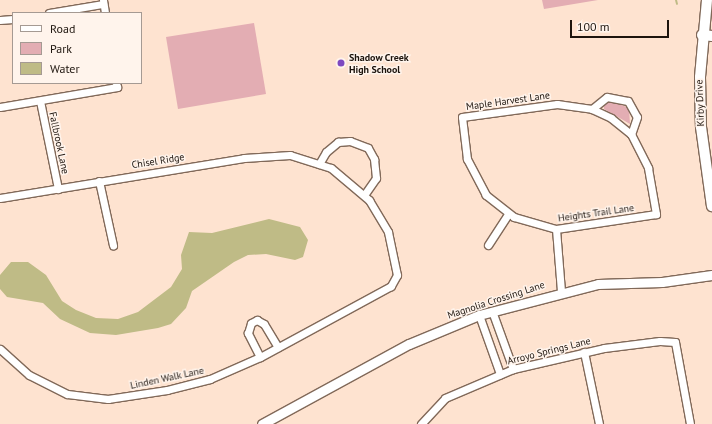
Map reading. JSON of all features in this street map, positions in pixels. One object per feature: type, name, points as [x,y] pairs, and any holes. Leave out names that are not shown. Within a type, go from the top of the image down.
[{"type":"main road","name":"Kirby Drive","points":[[707,0],[707,36],[701,127],[712,206]]},
{"type":"street","points":[[54,12],[103,2],[105,12]]},
{"type":"street","points":[[0,20],[12,19]]},
{"type":"street","points":[[0,107],[40,101],[117,85]]},
{"type":"street","points":[[592,109],[607,97],[628,101],[637,116],[630,134]]},
{"type":"street","name":"Fallbrook Lane","points":[[40,101],[58,189]]},
{"type":"street","name":"Maple Harvest Lane","points":[[462,118],[557,104],[592,109],[611,118],[630,134],[648,168],[656,214]]},
{"type":"street","name":"Heights Trail Lane","points":[[462,118],[471,169],[486,194],[508,214],[529,224],[556,230],[656,214]]},
{"type":"street","points":[[320,164],[326,152],[338,142],[350,141],[368,148],[374,159],[376,178],[364,195]]},
{"type":"street","name":"Chisel Ridge","points":[[0,198],[268,155],[290,155],[320,164],[352,183],[364,195],[388,232],[397,275]]},
{"type":"street","points":[[99,181],[113,245]]},
{"type":"street","points":[[488,245],[508,214]]},
{"type":"street","points":[[556,230],[561,291]]},
{"type":"street","name":"Magnolia Crossing Lane","points":[[262,424],[402,348],[478,315],[561,291],[598,284],[712,274]]},
{"type":"street","name":"Linden Walk Lane","points":[[0,348],[15,364],[49,387],[95,399],[124,398],[189,386],[260,357],[391,286],[397,275]]},
{"type":"street","points":[[492,311],[513,369]]},
{"type":"street","points":[[478,315],[500,374]]},
{"type":"street","points":[[260,357],[248,333],[251,323],[257,320],[264,324],[278,347]]},
{"type":"street","name":"Arroyo Springs Lane","points":[[421,424],[445,398],[513,369],[584,352],[626,344],[675,342],[690,424]]},
{"type":"street","points":[[584,352],[598,424]]},
{"type":"green space","points":[[542,0],[598,0],[544,9]]},
{"type":"green space","points":[[254,23],[266,94],[178,109],[166,37]]},
{"type":"green space","points":[[611,101],[629,108],[630,124],[604,109],[604,105]]},
{"type":"water","points":[[269,219],[300,227],[308,240],[303,257],[295,260],[266,254],[248,255],[234,262],[192,291],[186,308],[171,324],[158,328],[116,335],[90,333],[60,319],[43,303],[7,297],[0,289],[0,275],[11,262],[28,262],[46,275],[62,301],[76,310],[96,318],[118,319],[138,312],[171,287],[182,269],[181,255],[189,232],[212,233]]},
{"type":"waterway","points":[[676,0],[677,4]]},
{"type":"place","name":"Shadow Creek High School","points":[[341,63]]}]
